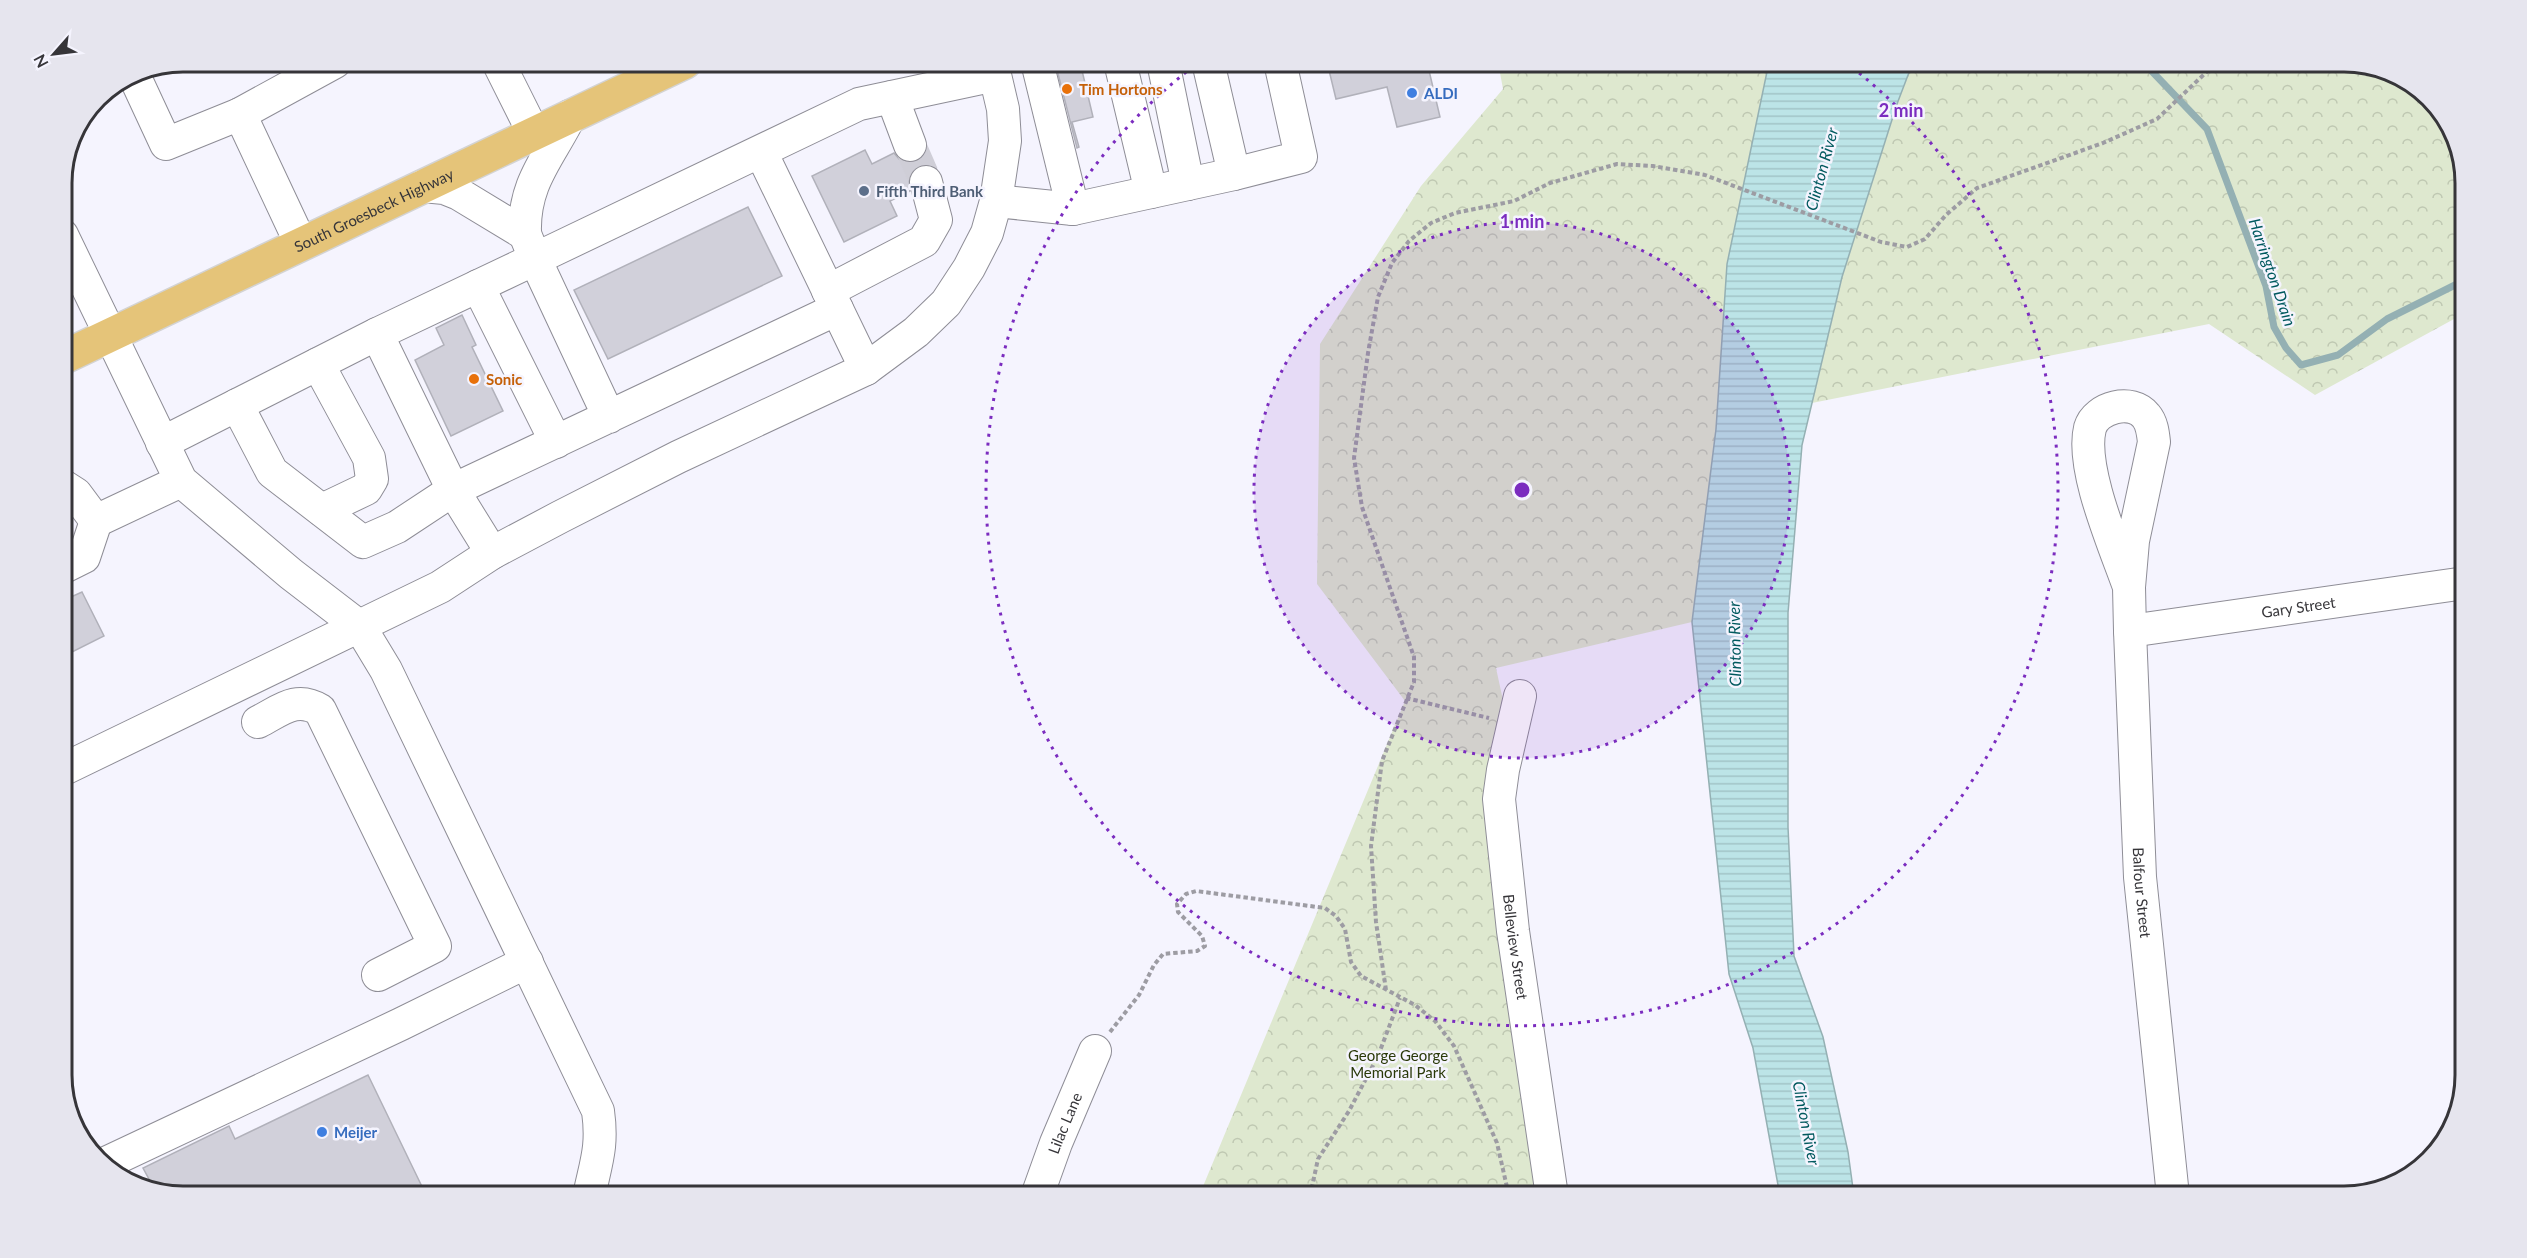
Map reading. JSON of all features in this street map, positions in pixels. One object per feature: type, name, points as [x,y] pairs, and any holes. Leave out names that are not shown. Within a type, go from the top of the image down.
[{"type":"main road","name":"South Groesbeck Highway","points":[[72,353],[665,72]]},
{"type":"street","points":[[137,82],[166,144],[240,114],[317,72]]},
{"type":"street","points":[[503,72],[534,134]]},
{"type":"street","points":[[162,443],[377,334],[478,286],[530,246],[761,152],[859,104],[979,72]]},
{"type":"street","points":[[72,765],[440,587],[492,553],[678,457],[866,369],[916,332],[946,303],[969,268],[987,233],[996,201],[1005,141],[1003,109],[994,72]]},
{"type":"street","points":[[1039,72],[1073,209]]},
{"type":"street","points":[[1122,72],[1151,192]]},
{"type":"street","points":[[1165,72],[1188,184]]},
{"type":"street","points":[[1210,72],[1234,174]]},
{"type":"street","points":[[996,201],[1073,209],[1301,157],[1283,72]]},
{"type":"street","points":[[892,97],[910,145]]},
{"type":"street","points":[[240,114],[302,244]]},
{"type":"street","points":[[570,116],[532,184],[525,217],[530,246],[609,417]]},
{"type":"street","points":[[761,152],[866,369]]},
{"type":"street","points":[[237,405],[272,472],[363,542],[397,527],[453,490],[609,417],[832,300],[924,241],[936,220],[926,182]]},
{"type":"street","points":[[423,186],[444,188],[459,194],[530,246]]},
{"type":"street","points":[[72,256],[181,481],[291,574],[360,627],[386,670],[597,1110],[601,1133],[600,1155],[592,1186]]},
{"type":"street","points":[[478,286],[556,442]]},
{"type":"street","points":[[377,334],[453,490],[492,553]]},
{"type":"street","points":[[318,364],[369,458],[372,479],[366,489],[322,510]]},
{"type":"street","name":"Balfour Street","points":[[2129,587],[2098,496],[2088,448],[2091,427],[2097,414],[2125,407],[2139,410],[2147,417],[2154,442],[2133,541],[2129,587],[2130,631],[2140,877],[2172,1186]]},
{"type":"street","points":[[72,563],[84,557],[96,521],[181,481]]},
{"type":"street","points":[[72,491],[96,521]]},
{"type":"street","name":"Gary Street","points":[[2130,631],[2455,584]]},
{"type":"street","points":[[258,723],[298,702],[310,704],[320,710],[425,924],[435,946],[378,975]]},
{"type":"street","name":"Belleview Street","points":[[1516,710],[1500,798],[1502,834],[1513,931],[1550,1186]]},
{"type":"street","points":[[113,1160],[527,962]]},
{"type":"street","name":"Lilac Lane","points":[[1041,1186],[1056,1143],[1095,1051]]},
{"type":"path","points":[[1386,990],[1376,922],[1371,846],[1382,761],[1414,682],[1414,657],[1362,507],[1354,458],[1378,297],[1392,263],[1409,241],[1431,223],[1455,213],[1514,201],[1550,183],[1617,164],[1653,166],[1705,175],[1881,242],[1907,247],[1925,239],[1946,215],[1977,188],[2103,143],[2157,119],[2206,72]]},
{"type":"path","points":[[1406,698],[1516,710]]},
{"type":"path","points":[[1095,1051],[1139,995],[1154,965],[1163,954],[1197,951],[1204,946],[1202,936],[1178,912],[1177,904],[1186,894],[1196,891],[1326,908],[1336,916],[1345,929],[1351,962],[1361,976],[1415,1005],[1435,1021],[1454,1046],[1497,1143],[1507,1186]]},
{"type":"path","points":[[1312,1186],[1318,1159],[1349,1111],[1378,1056],[1400,998]]},
{"type":"green space","name":"George George Memorial Park","points":[[1500,72],[2344,72],[2365,74],[2393,83],[2417,100],[2444,134],[2455,176],[2455,318],[2315,395],[2209,324],[1812,403],[1717,429],[1692,622],[1496,668],[1511,737],[1499,799],[1551,1186],[1203,1186],[1405,701],[1317,584],[1320,344],[1421,186],[1503,89]]},
{"type":"water","name":"Clinton River","points":[[1767,72],[1909,72],[1842,277],[1802,445],[1788,613],[1788,827],[1794,956],[1823,1037],[1848,1152],[1853,1186],[1778,1186],[1753,1048],[1729,974],[1692,622],[1716,429],[1727,264]]},
{"type":"building","points":[[1058,72],[1082,72],[1093,117],[1072,122],[1079,147],[1077,148]]},
{"type":"building","name":"ALDI","points":[[1329,72],[1429,72],[1440,117],[1397,127],[1387,87],[1336,99]]},
{"type":"building","name":"Fifth Third Bank","points":[[927,149],[936,168],[922,165],[913,170],[909,178],[910,191],[890,201],[897,216],[844,242],[812,176],[865,150],[872,164],[894,153],[906,163],[916,162],[923,157]]},
{"type":"building","points":[[748,207],[782,276],[608,359],[574,290]]},
{"type":"building","points":[[462,315],[476,345],[472,347],[503,411],[451,436],[415,360],[444,345],[436,328]]},
{"type":"building","points":[[82,592],[104,636],[72,652],[72,596]]},
{"type":"building","name":"Meijer","points":[[368,1075],[422,1186],[183,1186],[150,1181],[143,1168],[229,1126],[235,1139]]},
{"type":"waterway","name":"Harrington Drain","points":[[2153,72],[2207,129],[2266,286],[2274,327],[2286,348],[2301,365],[2338,355],[2387,319],[2455,285]]},
{"type":"tunnel","points":[[910,145],[926,182]]},
{"type":"place","name":"Tim Hortons","points":[[1067,89]]},
{"type":"place","name":"ALDI","points":[[1412,93]]},
{"type":"place","name":"Fifth Third Bank","points":[[864,191]]},
{"type":"place","name":"Sonic","points":[[474,379]]},
{"type":"place","name":"Meijer","points":[[322,1132]]}]
